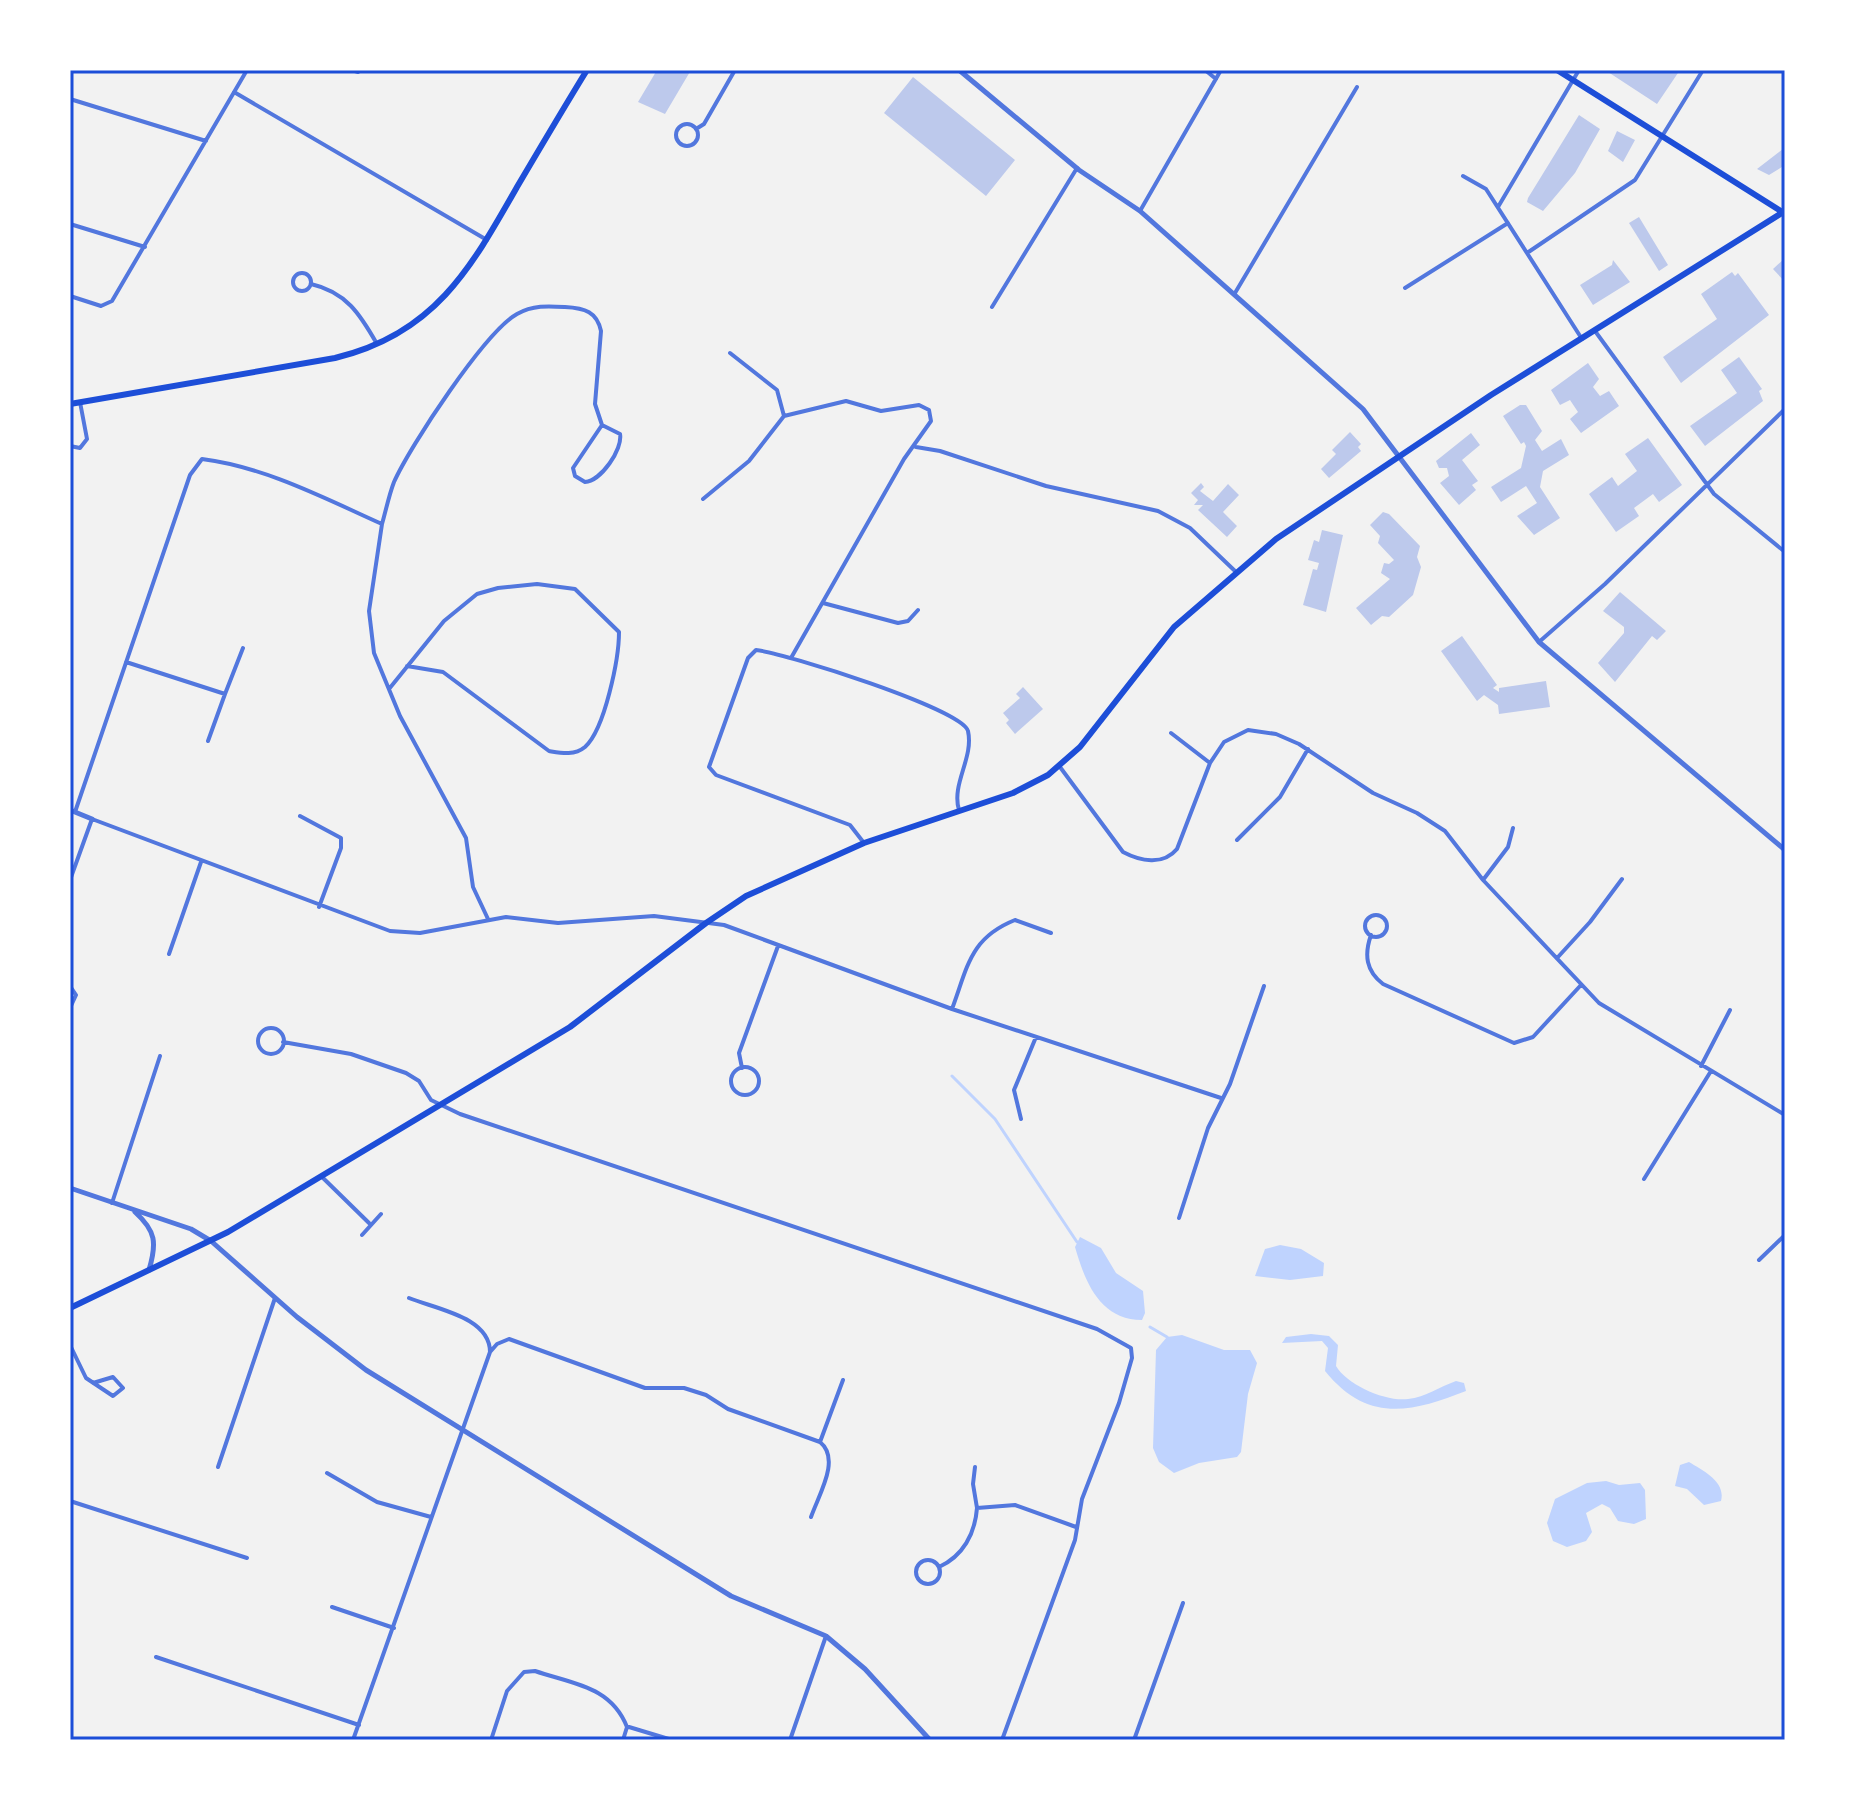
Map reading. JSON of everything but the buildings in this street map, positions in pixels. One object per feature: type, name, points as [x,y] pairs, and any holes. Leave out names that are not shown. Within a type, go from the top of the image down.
[{"type":"main road","points":[[70,404],[335,358],[377,344],[418,321],[461,280],[587,70]]},
{"type":"main road","points":[[70,1308],[211,1241],[439,1105],[594,1011],[706,923],[770,884],[864,843],[1024,788],[1060,767],[1174,627],[1235,571],[1276,539],[1582,339],[1784,212],[1557,70]]},
{"type":"street","points":[[70,296],[101,306],[112,301],[247,70]]},
{"type":"street","points":[[696,129],[704,124],[735,70]]},
{"type":"street","points":[[959,70],[1077,168],[1140,211],[1363,409],[1539,642],[1785,850]]},
{"type":"street","points":[[1205,70],[1216,79]]},
{"type":"street","points":[[1140,211],[1221,70]]},
{"type":"street","points":[[1498,207],[1510,192],[1579,70]]},
{"type":"street","points":[[1527,253],[1631,184],[1703,70]]},
{"type":"street","points":[[1235,293],[1357,87]]},
{"type":"street","points":[[234,92],[487,240]]},
{"type":"street","points":[[70,99],[206,141]]},
{"type":"street","points":[[691,125],[696,129],[698,135],[694,144],[687,146],[678,142],[676,135],[681,126],[691,125]]},
{"type":"street","points":[[992,307],[1077,168]]},
{"type":"street","points":[[1463,176],[1486,189],[1582,339]]},
{"type":"street","points":[[1405,288],[1508,223]]},
{"type":"street","points":[[70,224],[145,247]]},
{"type":"street","points":[[311,284],[308,289],[299,290],[293,280],[299,273],[304,273],[311,284],[327,288],[354,306],[377,344]]},
{"type":"street","points":[[488,919],[473,887],[466,838],[389,689],[374,653],[369,611],[382,524],[393,485],[406,459],[500,328],[515,315],[538,306],[577,307],[591,312],[599,320],[601,331],[595,404],[602,425],[620,434],[620,447],[597,477],[585,482],[575,476],[573,468],[602,425]]},
{"type":"street","points":[[1595,331],[1707,486],[1785,552]]},
{"type":"street","points":[[730,353],[777,390],[784,416]]},
{"type":"street","points":[[703,499],[749,461],[784,416],[846,401],[881,411],[919,405],[929,410],[931,421],[904,459],[791,658]]},
{"type":"street","points":[[70,446],[80,448],[87,439],[80,402]]},
{"type":"street","points":[[1539,642],[1785,409]]},
{"type":"street","points":[[916,446],[1046,486],[1158,511],[1190,528],[1235,571]]},
{"type":"street","points":[[382,524],[290,483],[224,462],[202,459],[190,475],[175,514],[72,811],[319,907],[406,933],[488,919],[558,923],[633,915],[724,925],[952,1009],[1221,1098]]},
{"type":"street","points":[[389,689],[407,666],[464,603],[477,594],[498,588],[537,584],[575,589],[619,632],[609,691],[594,735],[584,748],[567,754],[549,751],[443,672],[407,666]]},
{"type":"street","points":[[823,603],[898,623],[908,621],[918,610]]},
{"type":"street","points":[[208,741],[243,648]]},
{"type":"street","points":[[864,843],[850,825],[716,775],[709,767],[748,658],[756,650],[791,658],[945,711],[962,721],[967,728],[968,744],[955,800],[959,810]]},
{"type":"street","points":[[126,662],[225,694]]},
{"type":"street","points":[[1060,767],[1114,843],[1134,857],[1156,860],[1172,855],[1177,849],[1210,763],[1224,742],[1248,730],[1276,734],[1308,749],[1373,793],[1417,813],[1445,831],[1483,880],[1608,1010],[1785,1115]]},
{"type":"street","points":[[1171,733],[1210,763]]},
{"type":"street","points":[[1237,840],[1280,797],[1308,749]]},
{"type":"street","points":[[300,816],[341,838],[341,848],[319,907]]},
{"type":"street","points":[[70,880],[92,819]]},
{"type":"street","points":[[1483,880],[1508,847],[1513,828]]},
{"type":"street","points":[[169,954],[201,862]]},
{"type":"street","points":[[1558,957],[1590,922],[1622,879]]},
{"type":"street","points":[[1380,916],[1386,928],[1380,935],[1371,935],[1365,929],[1366,920],[1380,916]]},
{"type":"street","points":[[952,1009],[972,954],[990,930],[1015,920],[1051,933]]},
{"type":"street","points":[[1371,935],[1366,960],[1375,978],[1514,1043],[1533,1037],[1581,985]]},
{"type":"street","points":[[742,1068],[739,1053],[778,946]]},
{"type":"street","points":[[70,986],[76,995],[70,1008]]},
{"type":"street","points":[[1179,1218],[1264,986]]},
{"type":"street","points":[[1701,1066],[1730,1010]]},
{"type":"street","points":[[272,1028],[279,1031],[283,1042],[280,1050],[272,1054],[263,1052],[258,1040],[261,1032],[272,1028]]},
{"type":"street","points":[[1021,1119],[1014,1090],[1036,1037]]},
{"type":"street","points":[[283,1042],[351,1054],[406,1073],[419,1081],[431,1100],[439,1105],[1083,1324],[1131,1348],[1132,1358],[1119,1403],[1082,1499],[1076,1527],[1002,1740]]},
{"type":"street","points":[[112,1203],[160,1056]]},
{"type":"street","points":[[742,1068],[750,1068],[758,1078],[756,1090],[748,1094],[735,1091],[731,1082],[734,1073],[742,1068]]},
{"type":"street","points":[[1644,1179],[1711,1071]]},
{"type":"street","points":[[320,1174],[369,1223]]},
{"type":"street","points":[[70,1188],[191,1229],[211,1241],[275,1298],[366,1370],[731,1596],[826,1636],[865,1669],[930,1740]]},
{"type":"street","points":[[131,1209],[151,1227],[155,1237],[148,1271]]},
{"type":"street","points":[[362,1235],[369,1223],[381,1214]]},
{"type":"street","points":[[1759,1260],[1785,1235]]},
{"type":"street","points":[[218,1467],[275,1298]]},
{"type":"street","points":[[409,1298],[471,1322],[488,1337],[490,1352]]},
{"type":"street","points":[[353,1740],[461,1429],[490,1352],[497,1344],[509,1339],[645,1388],[684,1388],[706,1395],[728,1409],[820,1442],[831,1454],[811,1517]]},
{"type":"street","points":[[70,1345],[81,1372],[93,1383],[113,1396],[123,1388],[113,1377],[93,1383]]},
{"type":"street","points":[[820,1442],[843,1380]]},
{"type":"street","points":[[939,1567],[930,1561],[920,1564],[919,1580],[934,1582],[939,1567],[949,1563],[968,1543],[977,1508],[973,1484],[975,1467]]},
{"type":"street","points":[[327,1473],[377,1502],[431,1517]]},
{"type":"street","points":[[70,1501],[247,1558]]},
{"type":"street","points":[[977,1508],[1015,1505],[1076,1527]]},
{"type":"street","points":[[1134,1740],[1183,1603]]},
{"type":"street","points":[[332,1607],[394,1628]]},
{"type":"street","points":[[790,1740],[826,1636]]},
{"type":"street","points":[[156,1657],[359,1725]]},
{"type":"street","points":[[491,1740],[514,1679],[524,1672],[535,1671],[604,1695],[617,1705],[627,1727],[623,1740]]},
{"type":"street","points":[[627,1727],[672,1740]]},
{"type":"water","points":[[1080,1237],[1101,1248],[1116,1273],[1143,1291],[1145,1313],[1142,1320],[1115,1314],[1096,1297],[1075,1247]]},
{"type":"water","points":[[1280,1245],[1301,1249],[1324,1263],[1323,1276],[1290,1280],[1255,1276],[1265,1249]]},
{"type":"water","points":[[1311,1334],[1329,1336],[1338,1345],[1336,1366],[1341,1373],[1358,1386],[1378,1395],[1415,1398],[1456,1381],[1464,1383],[1466,1391],[1409,1408],[1374,1406],[1341,1388],[1325,1371],[1328,1348],[1322,1341],[1282,1343],[1286,1337]]},
{"type":"water","points":[[1182,1335],[1224,1350],[1250,1350],[1257,1363],[1248,1394],[1241,1452],[1237,1457],[1199,1463],[1174,1473],[1159,1462],[1153,1448],[1156,1350],[1167,1337]]},
{"type":"water","points":[[1689,1462],[1717,1483],[1722,1494],[1721,1501],[1704,1505],[1687,1489],[1675,1486],[1680,1465]]},
{"type":"water","points":[[1606,1481],[1619,1485],[1640,1483],[1645,1490],[1646,1519],[1634,1524],[1618,1521],[1610,1508],[1602,1504],[1586,1513],[1592,1532],[1586,1541],[1567,1547],[1553,1541],[1547,1523],[1555,1499],[1587,1483]]},
{"type":"waterway","points":[[952,1076],[995,1119],[1077,1242]]},
{"type":"waterway","points":[[1150,1327],[1167,1337]]}]
